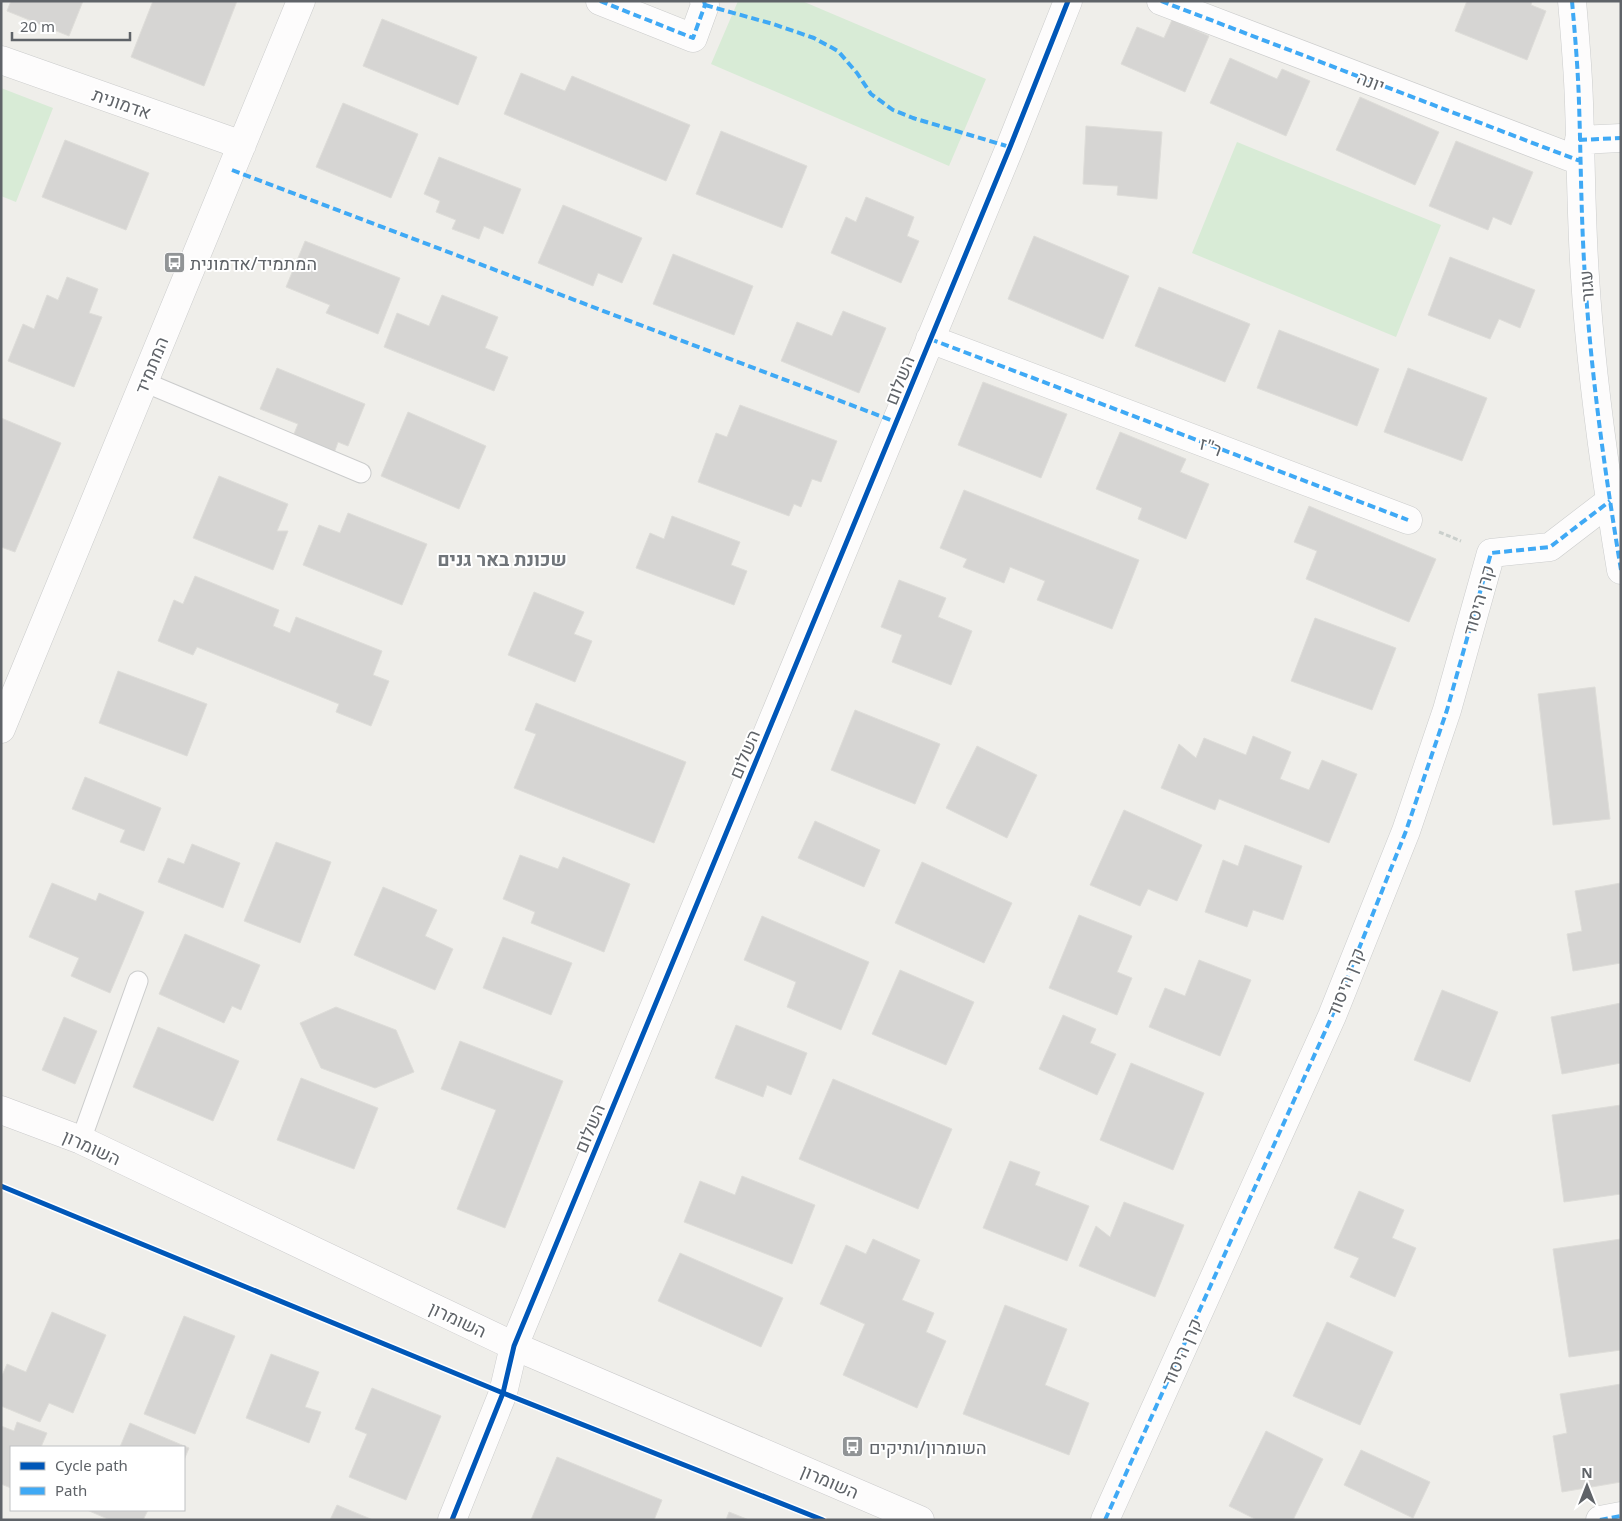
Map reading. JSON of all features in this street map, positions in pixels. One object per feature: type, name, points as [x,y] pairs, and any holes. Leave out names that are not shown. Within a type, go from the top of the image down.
[{"type":"street","name":"המתמיד","points":[[1,729],[301,1]]},
{"type":"street","points":[[600,1],[693,38],[705,5],[704,1]]},
{"type":"street","name":"השלום","points":[[452,1520],[503,1393],[514,1346],[1010,147],[1068,1]]},
{"type":"street","name":"יונה","points":[[1161,1],[1580,150]]},
{"type":"street","name":"עגור","points":[[1572,1],[1579,103],[1585,277],[1595,382],[1621,570]]},
{"type":"street","name":"אדמונית","points":[[1,60],[242,145]]},
{"type":"street","points":[[1580,150],[1621,138]]},
{"type":"street","name":"ר\"ז","points":[[930,339],[1408,520]]},
{"type":"street","name":"קרן היסוד","points":[[1105,1520],[1332,1016],[1406,831],[1447,710],[1491,553],[1550,547],[1610,501]]},
{"type":"street","name":"השומרון","points":[[1,1110],[81,1140],[514,1346],[920,1520]]},
{"type":"street","points":[[1600,1520],[1621,1516]]},
{"type":"lane","points":[[144,382],[361,473]]},
{"type":"lane","points":[[81,1140],[138,981]]},
{"type":"path","points":[[1408,520],[1491,553]]},
{"type":"green space","points":[[738,1],[802,1],[986,79],[949,166],[711,64]]},
{"type":"green space","points":[[1,88],[53,108],[16,202],[1,196]]},
{"type":"green space","points":[[1237,142],[1441,225],[1396,337],[1192,253]]},
{"type":"building","points":[[11,1],[83,1],[69,36],[7,11]]},
{"type":"building","points":[[153,1],[237,1],[204,86],[131,57]]},
{"type":"building","points":[[1467,1],[1532,1],[1531,5],[1546,11],[1527,60],[1455,31]]},
{"type":"building","points":[[382,19],[477,57],[458,105],[363,66]]},
{"type":"building","points":[[1172,20],[1209,36],[1185,92],[1121,64],[1137,27],[1164,38]]},
{"type":"building","points":[[1230,58],[1277,79],[1282,69],[1310,81],[1286,136],[1210,103]]},
{"type":"building","points":[[521,73],[565,91],[572,76],[690,125],[666,181],[504,114]]},
{"type":"building","points":[[1360,97],[1439,132],[1415,185],[1336,150]]},
{"type":"building","points":[[343,103],[418,134],[391,198],[316,167]]},
{"type":"building","points":[[1086,126],[1162,132],[1157,199],[1117,195],[1118,186],[1083,184]]},
{"type":"building","points":[[721,131],[807,166],[782,228],[696,194]]},
{"type":"building","points":[[65,140],[149,173],[126,230],[42,197]]},
{"type":"building","points":[[1456,141],[1533,172],[1511,225],[1493,217],[1488,230],[1429,206]]},
{"type":"building","points":[[439,157],[521,189],[503,234],[484,226],[479,239],[452,229],[456,220],[436,212],[440,201],[424,194]]},
{"type":"building","points":[[866,197],[914,217],[907,236],[919,241],[901,283],[831,253],[846,217],[856,222]]},
{"type":"building","points":[[563,205],[642,238],[622,283],[598,273],[593,286],[538,263]]},
{"type":"building","points":[[1034,236],[1129,276],[1103,339],[1008,299]]},
{"type":"building","points":[[305,241],[400,278],[378,334],[326,313],[330,305],[286,287]]},
{"type":"building","points":[[673,254],[753,286],[734,335],[653,304]]},
{"type":"building","points":[[1450,257],[1535,290],[1520,328],[1499,319],[1490,339],[1428,315]]},
{"type":"building","points":[[67,277],[98,289],[89,313],[102,317],[74,387],[8,361],[23,324],[34,329],[47,295],[58,300]]},
{"type":"building","points":[[1159,287],[1250,324],[1225,382],[1135,346]]},
{"type":"building","points":[[442,295],[498,317],[485,348],[508,357],[494,391],[384,347],[397,313],[429,326]]},
{"type":"building","points":[[843,311],[886,328],[859,393],[781,361],[797,322],[832,336]]},
{"type":"building","points":[[1279,330],[1379,369],[1357,426],[1257,388]]},
{"type":"building","points":[[277,368],[365,404],[348,446],[338,442],[333,456],[292,439],[298,424],[260,409]]},
{"type":"building","points":[[1408,368],[1487,398],[1462,461],[1384,432]]},
{"type":"building","points":[[983,382],[1067,414],[1041,478],[958,445]]},
{"type":"building","points":[[740,405],[837,441],[821,482],[812,479],[801,507],[794,504],[789,516],[698,482],[716,433],[727,437]]},
{"type":"building","points":[[408,412],[486,446],[459,509],[381,476]]},
{"type":"building","points":[[1,418],[61,443],[15,552],[1,547]]},
{"type":"building","points":[[1120,432],[1186,459],[1180,472],[1209,484],[1186,539],[1138,519],[1142,508],[1096,489]]},
{"type":"building","points":[[219,476],[288,504],[277,531],[288,531],[273,570],[193,538]]},
{"type":"building","points":[[964,490],[1139,560],[1112,629],[1037,600],[1045,581],[1010,567],[1004,583],[963,567],[967,559],[940,548]]},
{"type":"building","points":[[1309,506],[1436,559],[1409,622],[1306,579],[1317,551],[1294,542]]},
{"type":"building","points":[[348,513],[427,544],[402,605],[303,565],[319,525],[340,533]]},
{"type":"building","points":[[672,516],[740,542],[731,565],[747,571],[734,605],[636,568],[650,533],[664,539]]},
{"type":"building","points":[[195,576],[279,610],[273,626],[290,633],[296,617],[382,651],[373,675],[389,681],[371,726],[336,712],[339,704],[197,647],[193,655],[158,641],[174,600],[183,604]]},
{"type":"building","points":[[899,580],[946,598],[938,617],[972,631],[951,685],[892,662],[902,635],[881,627]]},
{"type":"building","points":[[534,592],[584,612],[574,634],[592,641],[575,682],[508,655]]},
{"type":"building","points":[[1315,618],[1396,648],[1372,710],[1291,681]]},
{"type":"building","points":[[118,671],[207,704],[187,756],[99,723]]},
{"type":"building","points":[[1595,687],[1610,819],[1553,825],[1538,694]]},
{"type":"building","points":[[536,703],[686,762],[654,843],[514,788],[536,734],[525,730]]},
{"type":"building","points":[[855,710],[940,744],[915,804],[831,770]]},
{"type":"building","points":[[1253,736],[1291,752],[1280,779],[1309,790],[1322,760],[1357,774],[1329,843],[1219,799],[1215,810],[1161,788],[1179,744],[1196,758],[1204,738],[1246,755]]},
{"type":"building","points":[[977,746],[1037,775],[1007,838],[946,808]]},
{"type":"building","points":[[85,777],[161,808],[144,851],[120,842],[125,830],[72,809]]},
{"type":"building","points":[[1124,810],[1202,845],[1177,901],[1148,889],[1140,906],[1090,885]]},
{"type":"building","points":[[815,821],[880,850],[864,887],[798,858]]},
{"type":"building","points":[[276,842],[331,862],[300,943],[244,921]]},
{"type":"building","points":[[192,844],[240,863],[223,908],[158,882],[168,858],[184,864]]},
{"type":"building","points":[[1245,845],[1302,866],[1283,920],[1253,910],[1247,927],[1205,912],[1223,860],[1238,866]]},
{"type":"building","points":[[520,855],[558,869],[563,857],[630,884],[604,952],[531,923],[535,912],[503,899]]},
{"type":"building","points":[[922,862],[1012,903],[984,963],[895,923]]},
{"type":"building","points":[[52,883],[96,901],[99,893],[144,912],[110,993],[71,976],[79,958],[29,937]]},
{"type":"building","points":[[1621,883],[1621,963],[1573,971],[1567,934],[1582,931],[1575,891]]},
{"type":"building","points":[[383,887],[437,910],[425,936],[453,949],[435,990],[354,955]]},
{"type":"building","points":[[1079,915],[1132,936],[1117,972],[1132,978],[1117,1015],[1049,988]]},
{"type":"building","points":[[762,916],[869,962],[841,1030],[787,1007],[796,982],[744,960]]},
{"type":"building","points":[[185,934],[260,965],[241,1010],[232,1006],[224,1023],[159,994]]},
{"type":"building","points":[[503,937],[572,963],[551,1015],[483,988]]},
{"type":"building","points":[[1199,960],[1251,980],[1220,1056],[1149,1027],[1165,988],[1185,996]]},
{"type":"building","points":[[900,970],[974,1002],[946,1065],[872,1034]]},
{"type":"building","points":[[1442,990],[1498,1012],[1470,1082],[1414,1060]]},
{"type":"building","points":[[1621,1003],[1621,1063],[1562,1074],[1551,1017]]},
{"type":"building","points":[[336,1007],[396,1030],[414,1072],[375,1088],[321,1068],[300,1023]]},
{"type":"building","points":[[1063,1015],[1096,1029],[1090,1043],[1116,1054],[1097,1095],[1039,1069]]},
{"type":"building","points":[[64,1017],[97,1031],[75,1084],[42,1070]]},
{"type":"building","points":[[736,1025],[807,1053],[791,1095],[767,1085],[763,1097],[715,1078]]},
{"type":"building","points":[[158,1027],[239,1061],[213,1121],[133,1087]]},
{"type":"building","points":[[460,1041],[563,1081],[505,1228],[457,1209],[496,1110],[441,1089]]},
{"type":"building","points":[[1131,1063],[1204,1093],[1173,1170],[1100,1140]]},
{"type":"building","points":[[301,1078],[378,1108],[354,1169],[277,1140]]},
{"type":"building","points":[[833,1079],[952,1129],[918,1209],[799,1159]]},
{"type":"building","points":[[1621,1105],[1621,1194],[1564,1202],[1552,1115]]},
{"type":"building","points":[[1010,1161],[1040,1172],[1035,1185],[1089,1206],[1067,1261],[983,1228]]},
{"type":"building","points":[[742,1176],[815,1205],[792,1264],[684,1222],[700,1181],[735,1195]]},
{"type":"building","points":[[1359,1191],[1404,1210],[1392,1238],[1416,1248],[1395,1297],[1350,1277],[1359,1258],[1334,1248]]},
{"type":"building","points":[[1124,1202],[1184,1225],[1155,1297],[1079,1266],[1096,1226],[1110,1237]]},
{"type":"building","points":[[873,1239],[920,1260],[902,1300],[934,1313],[926,1332],[946,1341],[917,1408],[843,1375],[865,1324],[820,1304],[846,1245],[866,1254]]},
{"type":"building","points":[[1621,1239],[1621,1350],[1569,1357],[1553,1249]]},
{"type":"building","points":[[680,1253],[783,1298],[761,1347],[658,1301]]},
{"type":"building","points":[[1005,1305],[1067,1329],[1045,1385],[1089,1403],[1069,1455],[963,1414]]},
{"type":"building","points":[[52,1312],[106,1335],[73,1413],[49,1403],[40,1422],[1,1406],[1,1378],[7,1364],[26,1372]]},
{"type":"building","points":[[184,1316],[235,1336],[195,1434],[144,1414]]},
{"type":"building","points":[[1327,1322],[1393,1352],[1360,1425],[1293,1396]]},
{"type":"building","points":[[271,1354],[319,1372],[305,1407],[321,1412],[309,1443],[246,1418]]},
{"type":"building","points":[[1621,1384],[1621,1482],[1562,1492],[1553,1436],[1567,1433],[1560,1394]]},
{"type":"building","points":[[372,1388],[441,1416],[406,1500],[349,1477],[367,1434],[355,1429]]},
{"type":"building","points":[[17,1422],[47,1433],[41,1446],[10,1446],[10,1488],[1,1484],[1,1426],[14,1431]]},
{"type":"building","points":[[130,1423],[184,1446],[120,1446]]},
{"type":"building","points":[[1266,1431],[1323,1459],[1293,1520],[1257,1520],[1229,1506]]},
{"type":"building","points":[[185,1446],[189,1448],[185,1458]]},
{"type":"building","points":[[1361,1450],[1430,1482],[1413,1518],[1344,1485]]},
{"type":"building","points":[[557,1457],[662,1500],[654,1520],[531,1520]]},
{"type":"building","points":[[337,1505],[373,1520],[330,1520]]},
{"type":"building","points":[[89,1511],[148,1511],[143,1520],[110,1520]]},
{"type":"building","points":[[729,1512],[749,1520],[726,1520]]},
{"type":"marked path","points":[[600,1],[693,38],[705,5],[704,1]]},
{"type":"marked path","points":[[1161,1],[1580,161]]},
{"type":"marked path","points":[[1572,1],[1578,78],[1583,234],[1591,350],[1599,424],[1621,570]]},
{"type":"marked path","points":[[705,5],[773,24],[814,38],[838,51],[857,73],[871,94],[893,110],[913,118],[1010,147]]},
{"type":"marked path","points":[[1579,140],[1621,138]]},
{"type":"marked path","points":[[232,170],[896,422]]},
{"type":"marked path","points":[[930,339],[1408,520]]},
{"type":"marked path","points":[[1105,1520],[1332,1016],[1406,831],[1447,710],[1491,553],[1550,547],[1610,501]]},
{"type":"marked path","points":[[1600,1520],[1621,1516]]},
{"type":"cycle path","points":[[452,1520],[503,1393],[514,1346],[1010,147],[1068,1]]},
{"type":"cycle path","points":[[1,1186],[503,1393],[823,1520]]},
{"type":"place","name":"המתמיד/אדמונית","points":[[174,263]]},
{"type":"place","name":"השומרון/ותיקים","points":[[853,1447]]},
{"type":"district","name":"שכונת באר גנים","points":[[502,559]]}]
